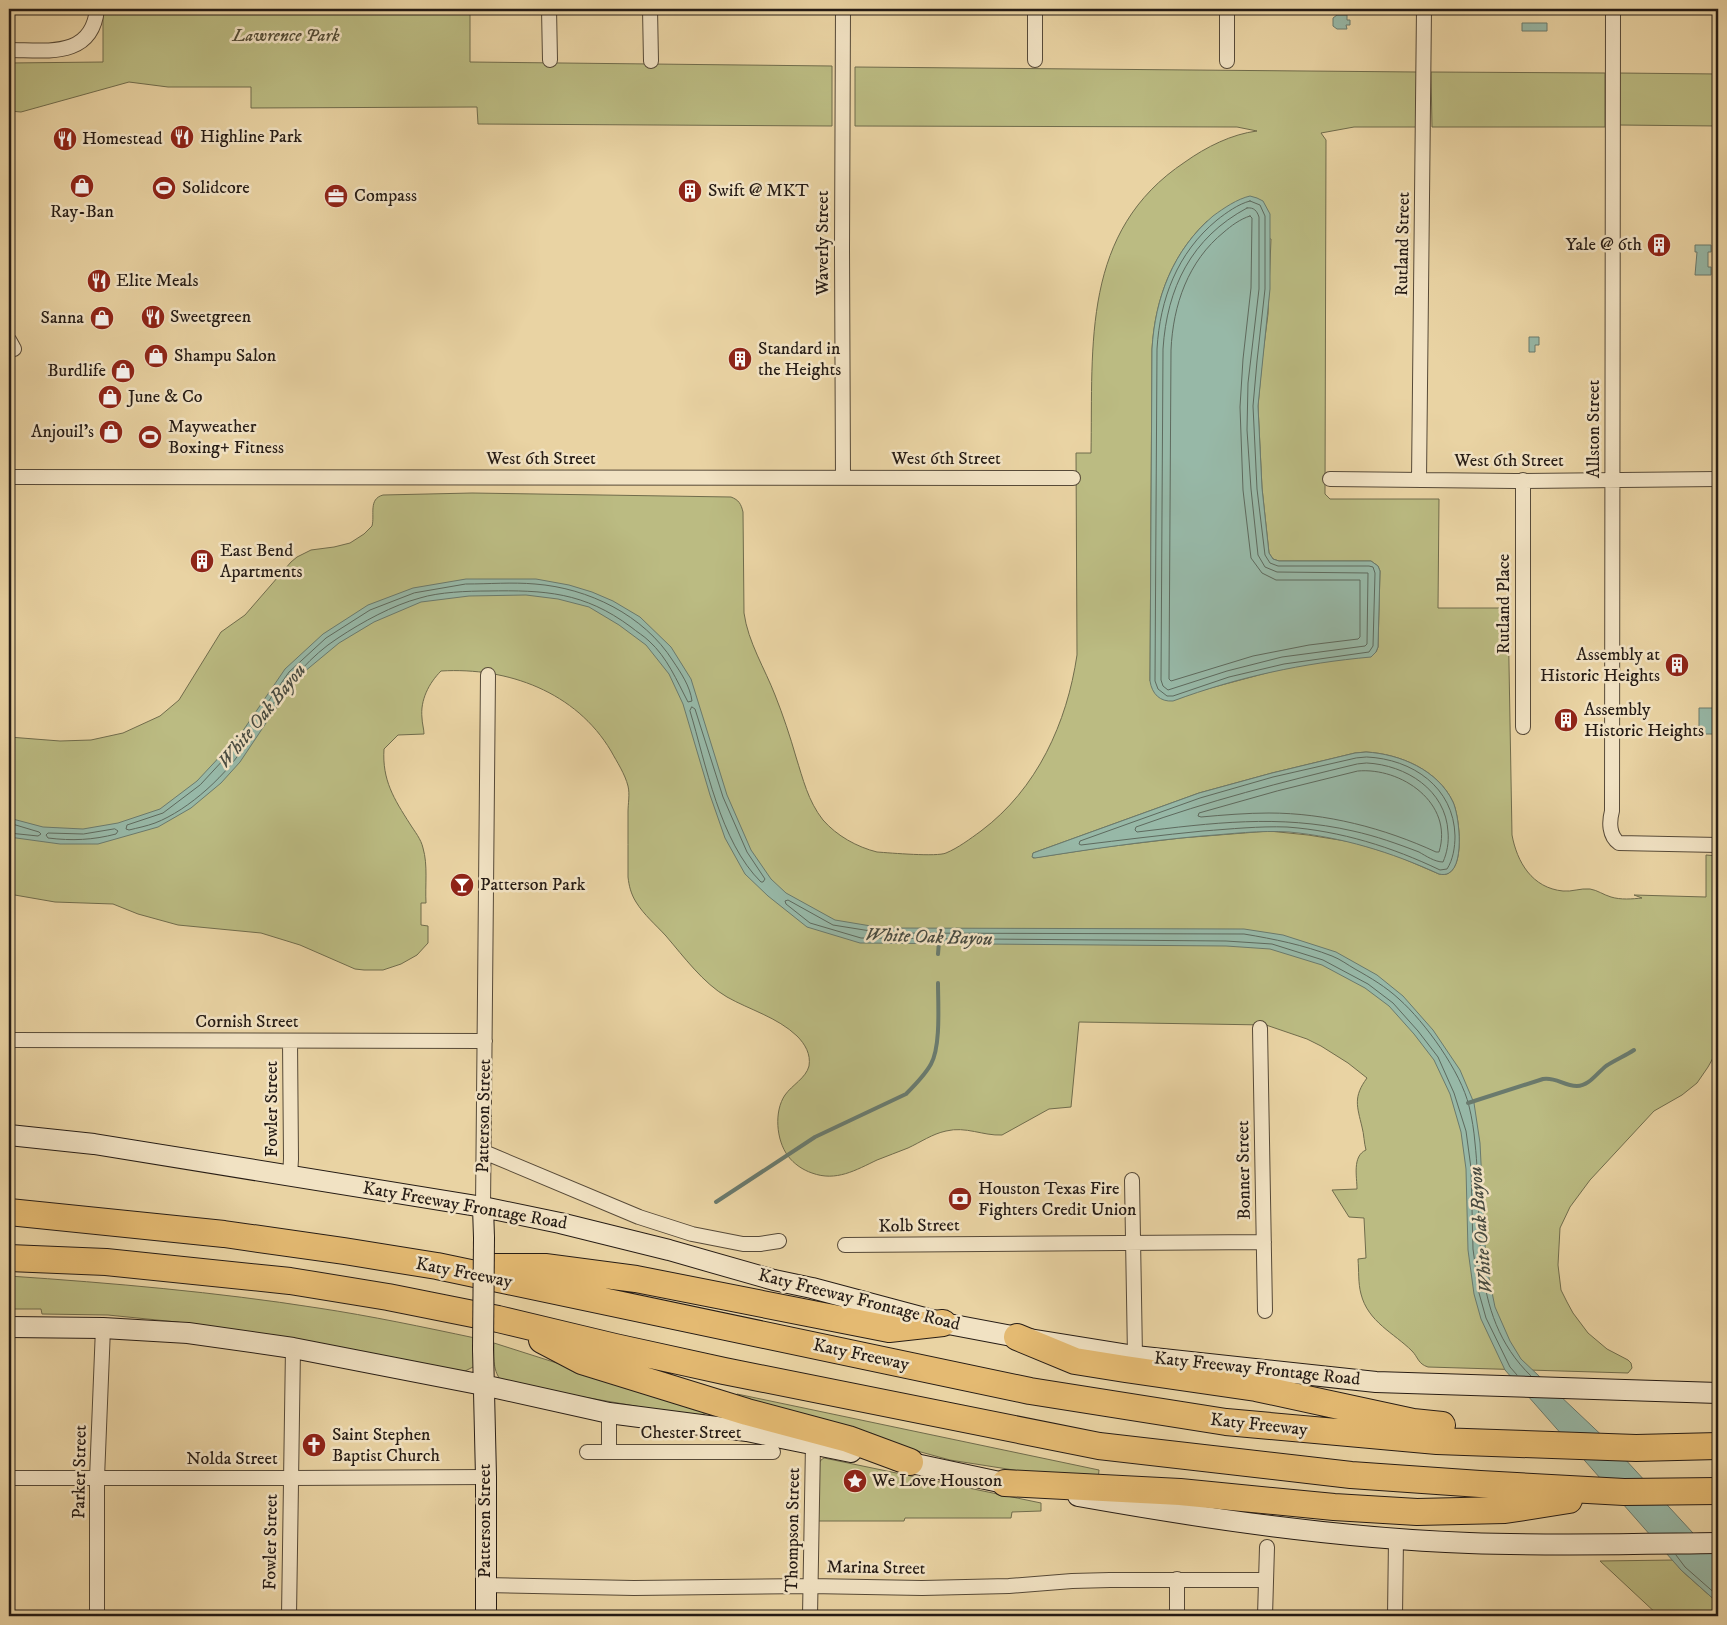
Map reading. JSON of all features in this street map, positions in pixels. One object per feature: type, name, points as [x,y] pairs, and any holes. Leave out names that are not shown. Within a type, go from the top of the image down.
[{"type":"highway","name":"Katy Freeway","points":[[9,1212],[224,1234],[437,1266],[1075,1399],[1226,1422],[1437,1441],[1636,1448],[1718,1446]]},
{"type":"highway","points":[[9,1258],[106,1262],[290,1282],[388,1297],[498,1319],[724,1371],[1099,1446],[1351,1475],[1624,1492],[1718,1491]]},
{"type":"highway","points":[[437,1266],[545,1267],[636,1278],[888,1329],[943,1323]]},
{"type":"highway","points":[[498,1319],[582,1360],[747,1412],[848,1439],[910,1462]]},
{"type":"highway","points":[[1017,1337],[1074,1360],[1256,1388],[1413,1422],[1636,1448]]},
{"type":"highway","points":[[1005,1483],[1180,1492],[1334,1507],[1417,1512],[1505,1510],[1624,1492]]},
{"type":"main road","name":"Katy Freeway Frontage Road","points":[[9,1135],[94,1144],[483,1207],[560,1223],[670,1250],[774,1280],[812,1288],[943,1323],[1135,1356],[1376,1382],[1718,1393]]},
{"type":"main road","name":"Patterson Street","points":[[483,1207],[486,1616]]},
{"type":"main road","points":[[9,1327],[102,1328],[188,1333],[293,1348],[483,1385],[609,1413],[746,1431],[910,1462],[1005,1483],[1269,1527],[1396,1539],[1469,1543],[1718,1543]]},
{"type":"street","points":[[549,9],[550,60]]},
{"type":"street","points":[[650,9],[651,61]]},
{"type":"street","name":"Waverly Street","points":[[843,9],[843,477]]},
{"type":"street","points":[[1035,9],[1035,60]]},
{"type":"street","points":[[1227,9],[1227,61]]},
{"type":"street","name":"Rutland Street","points":[[1419,480],[1424,9]]},
{"type":"street","name":"Allston Street","points":[[1613,9],[1612,811],[1610,827],[1616,841],[1622,843],[1718,845]]},
{"type":"street","points":[[9,50],[54,50],[72,47],[86,39],[97,14]]},
{"type":"street","name":"West 6th Street","points":[[9,477],[1074,478]]},
{"type":"street","name":"West 6th Street","points":[[1330,479],[1718,479]]},
{"type":"street","name":"Rutland Place","points":[[1523,480],[1523,728]]},
{"type":"street","name":"Patterson Street","points":[[483,1207],[488,675]]},
{"type":"street","name":"Bonner Street","points":[[1260,1028],[1265,1311]]},
{"type":"street","name":"Cornish Street","points":[[9,1040],[485,1041]]},
{"type":"street","name":"Fowler Street","points":[[290,1041],[290,1176]]},
{"type":"street","points":[[484,1152],[639,1217],[692,1234],[743,1244],[779,1241]]},
{"type":"street","points":[[1132,1180],[1135,1356]]},
{"type":"street","name":"Kolb Street","points":[[845,1246],[1264,1242]]},
{"type":"street","name":"Parker Street","points":[[97,1616],[97,1478],[102,1328]]},
{"type":"street","name":"Fowler Street","points":[[289,1616],[293,1348]]},
{"type":"street","points":[[609,1413],[609,1452]]},
{"type":"street","name":"Thompson Street","points":[[810,1616],[813,1444]]},
{"type":"street","name":"Chester Street","points":[[587,1452],[773,1452]]},
{"type":"street","name":"Nolda Street","points":[[9,1478],[486,1476]]},
{"type":"street","points":[[1395,1616],[1396,1539]]},
{"type":"street","points":[[1265,1616],[1267,1548]]},
{"type":"street","points":[[1177,1579],[1177,1616]]},
{"type":"street","name":"Marina Street","points":[[486,1584],[634,1588],[810,1586],[932,1588],[1009,1586],[1072,1580],[1265,1580]]},
{"type":"green space","name":"Lawrence Park","points":[[103,9],[470,9],[470,62],[832,66],[832,126],[478,124],[477,107],[251,108],[251,87],[168,87],[129,82],[21,112],[9,111],[9,63],[103,62]]},
{"type":"green space","points":[[855,67],[1417,72],[1416,127],[1354,127],[1321,133],[1326,140],[1325,494],[1330,499],[1439,499],[1438,608],[1508,608],[1512,835],[1522,864],[1535,879],[1552,889],[1566,891],[1590,889],[1619,899],[1642,898],[1634,895],[1706,897],[1706,855],[1718,856],[1718,1018],[1713,1058],[1697,1083],[1682,1095],[1654,1111],[1590,1180],[1570,1207],[1560,1228],[1558,1265],[1561,1290],[1573,1313],[1588,1333],[1607,1349],[1631,1363],[1632,1368],[1628,1373],[1428,1367],[1422,1364],[1412,1351],[1375,1320],[1364,1304],[1359,1281],[1358,1259],[1366,1258],[1364,1218],[1349,1217],[1332,1190],[1357,1189],[1357,1162],[1366,1150],[1357,1102],[1367,1078],[1321,1046],[1307,1039],[1266,1025],[1079,1022],[1071,1107],[1049,1109],[1002,1135],[967,1130],[941,1132],[846,1174],[821,1175],[802,1168],[790,1159],[784,1149],[779,1134],[778,1117],[781,1102],[785,1095],[802,1078],[809,1066],[809,1057],[805,1046],[789,1029],[727,997],[710,985],[643,911],[630,890],[628,880],[629,789],[625,777],[611,751],[596,730],[579,713],[538,687],[515,679],[466,671],[441,671],[429,686],[422,705],[424,734],[398,735],[384,749],[385,770],[390,789],[421,842],[425,861],[426,903],[421,903],[421,925],[428,926],[428,943],[417,955],[401,964],[383,970],[355,969],[300,945],[261,933],[178,925],[138,914],[113,904],[55,902],[9,894],[9,737],[60,741],[91,740],[123,733],[160,716],[179,700],[221,632],[245,615],[291,562],[311,550],[350,543],[364,534],[372,526],[375,500],[383,495],[472,493],[731,497],[736,499],[743,512],[744,613],[746,624],[781,710],[806,790],[823,820],[841,836],[870,850],[933,855],[946,853],[959,846],[1001,814],[1033,775],[1046,753],[1066,705],[1077,655],[1076,453],[1091,453],[1094,331],[1100,292],[1110,256],[1127,221],[1151,190],[1185,162],[1202,151],[1229,138],[1257,131],[1237,127],[855,126]],"holes":[[[1207,221],[1271,239],[1268,314],[1258,406],[1262,488],[1269,553],[1273,559],[1279,561],[1371,561],[1378,566],[1380,571],[1378,647],[1376,652],[1285,668],[1203,690],[1150,681],[1152,349],[1157,313],[1167,280],[1184,249]],[[1366,752],[1379,753],[1405,760],[1428,773],[1446,791],[1456,810],[1459,833],[1458,858],[1454,868],[1448,874],[1439,874],[1395,855],[1352,842],[1269,831],[1181,838],[1033,858],[1033,853],[1199,793],[1272,773]]]},
{"type":"green space","points":[[1431,72],[1605,73],[1605,127],[1432,127]]},
{"type":"green space","points":[[1618,73],[1718,74],[1718,126],[1619,125]]},
{"type":"green space","points":[[9,1276],[241,1297],[338,1311],[397,1322],[475,1338],[475,1366],[465,1371],[444,1370],[262,1334],[177,1322],[108,1315],[42,1314],[41,1309],[9,1309]]},
{"type":"green space","points":[[494,1343],[704,1410],[704,1418],[503,1383],[495,1369]]},
{"type":"green space","points":[[737,1394],[1099,1470],[1098,1480],[1052,1476],[950,1460],[735,1401]]},
{"type":"green space","points":[[824,1458],[1041,1503],[1041,1511],[1012,1512],[1011,1518],[905,1518],[904,1521],[815,1521],[818,1465]]},
{"type":"green space","points":[[1674,1560],[1681,1570],[1718,1603],[1718,1616],[1659,1616],[1600,1561]]},
{"type":"water","points":[[1337,15],[1347,15],[1350,25],[1346,25],[1347,29],[1337,29],[1333,26],[1333,18]]},
{"type":"water","points":[[1522,23],[1547,23],[1547,31],[1522,31]]},
{"type":"water","points":[[1250,196],[1263,201],[1270,214],[1270,289],[1258,406],[1262,488],[1269,553],[1273,559],[1279,561],[1371,561],[1378,566],[1380,571],[1378,647],[1371,657],[1271,672],[1168,701],[1157,696],[1150,681],[1152,349],[1157,311],[1162,293],[1177,260],[1199,229],[1226,207]]},
{"type":"water","points":[[1695,245],[1711,245],[1711,252],[1708,252],[1708,267],[1711,267],[1711,275],[1695,275],[1697,252],[1695,252]]},
{"type":"water","points":[[1529,337],[1539,337],[1539,345],[1535,345],[1535,352],[1529,352]]},
{"type":"water","name":"White Oak Bayou","points":[[466,579],[536,579],[569,585],[613,601],[640,617],[671,647],[691,679],[727,795],[751,850],[771,879],[786,893],[835,920],[883,928],[1244,929],[1283,935],[1336,952],[1377,975],[1403,996],[1433,1030],[1460,1070],[1474,1103],[1480,1143],[1486,1263],[1495,1307],[1510,1341],[1521,1359],[1612,1445],[1704,1545],[1718,1557],[1718,1603],[1681,1570],[1505,1370],[1481,1319],[1474,1294],[1468,1250],[1466,1169],[1461,1132],[1450,1094],[1434,1060],[1389,1006],[1365,988],[1322,965],[1270,949],[1226,946],[860,943],[807,927],[768,896],[745,874],[725,838],[683,704],[669,674],[646,645],[619,625],[589,607],[558,599],[526,595],[469,596],[421,602],[374,622],[339,643],[304,672],[274,711],[240,762],[221,783],[191,808],[158,827],[98,844],[60,844],[9,837],[9,818],[43,827],[83,829],[118,823],[160,809],[197,781],[240,735],[285,669],[323,634],[368,605],[413,588]]},
{"type":"water","points":[[1699,708],[1714,708],[1714,714],[1718,714],[1718,737],[1714,737],[1714,734],[1699,734]]},
{"type":"water","points":[[1366,752],[1379,753],[1405,760],[1428,773],[1446,791],[1456,810],[1459,833],[1458,858],[1454,868],[1448,874],[1439,874],[1403,859],[1366,847],[1309,834],[1289,832],[1246,832],[1181,838],[1032,857],[1033,853],[1199,793],[1272,773]]},
{"type":"waterway","name":"White Oak Bayou","points":[[938,954],[939,942]]},
{"type":"waterway","points":[[716,1202],[815,1137],[906,1094],[926,1072],[934,1056],[938,1025],[938,983]]},
{"type":"waterway","points":[[1468,1103],[1543,1079],[1552,1079],[1572,1086],[1585,1084],[1606,1066],[1634,1050]]},
{"type":"place","name":"Highline Park","points":[[182,137]]},
{"type":"place","name":"Homestead","points":[[65,139]]},
{"type":"place","name":"Ray-Ban","points":[[82,186]]},
{"type":"place","name":"Solidcore","points":[[164,188]]},
{"type":"place","name":"Swift @ MKT","points":[[690,191]]},
{"type":"place","name":"Compass","points":[[336,196]]},
{"type":"place","name":"Yale @ 6th","points":[[1659,245]]},
{"type":"place","name":"Elite Meals","points":[[99,281]]},
{"type":"place","name":"Sweetgreen","points":[[153,317]]},
{"type":"place","name":"Sanna","points":[[102,318]]},
{"type":"place","name":"Shampu Salon","points":[[156,356]]},
{"type":"place","name":"Standard in the Heights","points":[[740,359]]},
{"type":"place","name":"Burdlife","points":[[123,371]]},
{"type":"place","name":"June & Co","points":[[110,397]]},
{"type":"place","name":"Anjouil's","points":[[111,432]]},
{"type":"place","name":"Mayweather Boxing+ Fitness","points":[[150,437]]},
{"type":"place","name":"East Bend Apartments","points":[[202,561]]},
{"type":"place","name":"Assembly at Historic Heights","points":[[1677,665]]},
{"type":"place","name":"Assembly Historic Heights","points":[[1566,720]]},
{"type":"place","name":"Patterson Park","points":[[462,885]]},
{"type":"place","name":"Houston Texas Fire Fighters Credit Union","points":[[960,1199]]},
{"type":"place","name":"Saint Stephen Baptist Church","points":[[314,1445]]},
{"type":"place","name":"We Love Houston","points":[[855,1481]]}]
